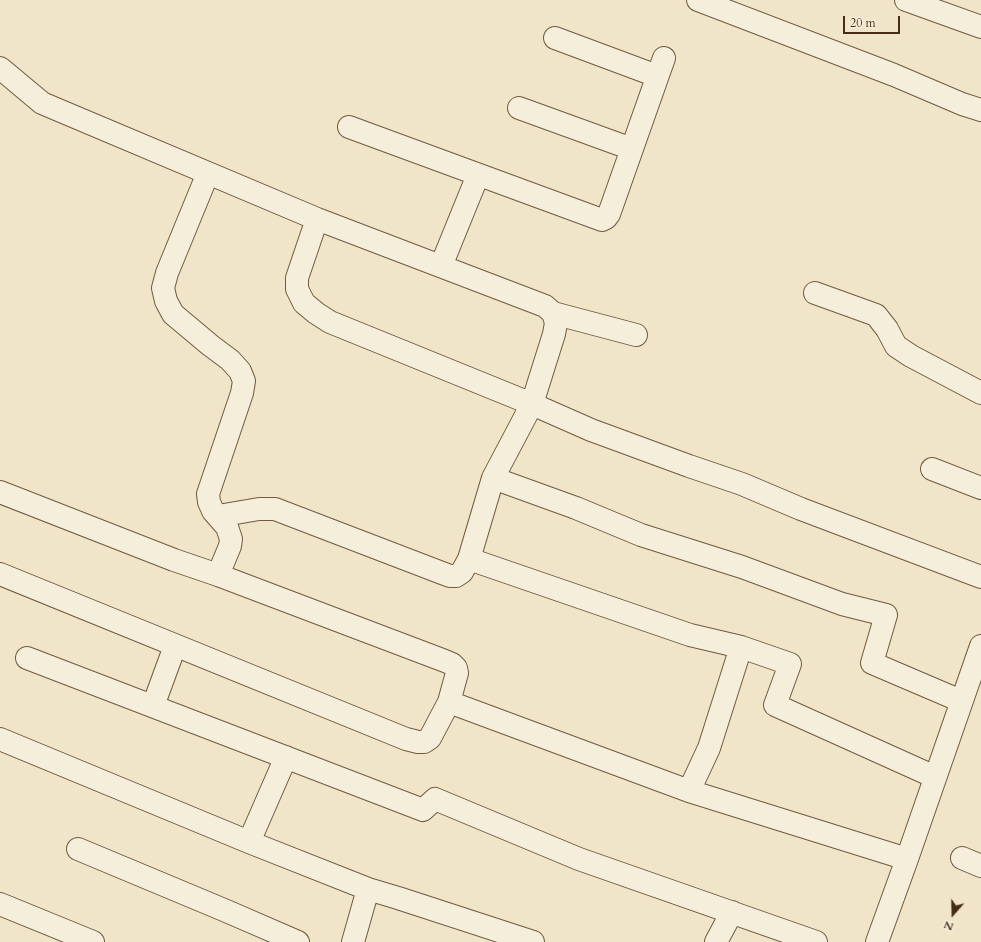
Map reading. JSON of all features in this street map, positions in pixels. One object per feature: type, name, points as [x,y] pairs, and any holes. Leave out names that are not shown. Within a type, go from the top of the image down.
[{"type":"street","points":[[906,0],[981,27]]},
{"type":"street","points":[[705,1],[894,75],[962,104],[981,110]]},
{"type":"street","points":[[349,127],[602,220],[609,214],[660,67],[555,38]]},
{"type":"street","points":[[0,68],[42,103],[317,219],[545,306],[553,313],[636,335]]},
{"type":"street","points":[[519,108],[632,149]]},
{"type":"street","points":[[208,173],[167,272],[164,288],[166,301],[173,314],[230,360],[240,370],[244,381],[242,393],[208,494],[209,502],[227,527],[231,539],[230,546],[218,575]]},
{"type":"street","points":[[441,266],[478,175]]},
{"type":"street","points":[[317,219],[296,278],[298,289],[304,303],[316,314],[330,322],[532,404],[591,430],[742,484],[801,509],[981,577]]},
{"type":"street","points":[[816,293],[876,314],[887,329],[896,346],[911,356],[981,393]]},
{"type":"street","points":[[218,516],[259,509],[275,509],[450,576],[456,576],[462,572],[469,559],[493,478],[532,404],[554,334],[556,324],[553,313]]},
{"type":"street","points":[[932,468],[981,488]]},
{"type":"street","points":[[493,478],[576,508],[641,535],[742,567],[842,604],[886,615],[872,663],[962,701]]},
{"type":"street","points":[[0,492],[174,560],[218,575],[452,664],[456,668],[457,673],[449,702],[430,738],[424,742],[418,742],[406,739],[174,646],[0,574]]},
{"type":"street","points":[[469,559],[690,635],[740,647],[790,664],[774,705],[935,777]]},
{"type":"street","points":[[154,706],[174,646]]},
{"type":"street","points":[[877,942],[981,646]]},
{"type":"street","points":[[689,791],[709,748],[740,647]]},
{"type":"street","points":[[28,658],[423,810],[435,799],[578,860],[816,942]]},
{"type":"street","points":[[449,702],[689,791],[907,859]]},
{"type":"street","points":[[0,739],[249,842],[368,889],[533,942]]},
{"type":"street","points":[[249,842],[286,757]]},
{"type":"street","points":[[78,850],[298,942]]},
{"type":"street","points":[[353,942],[368,889]]},
{"type":"street","points":[[0,904],[93,942]]},
{"type":"street","points":[[716,942],[732,912]]}]
